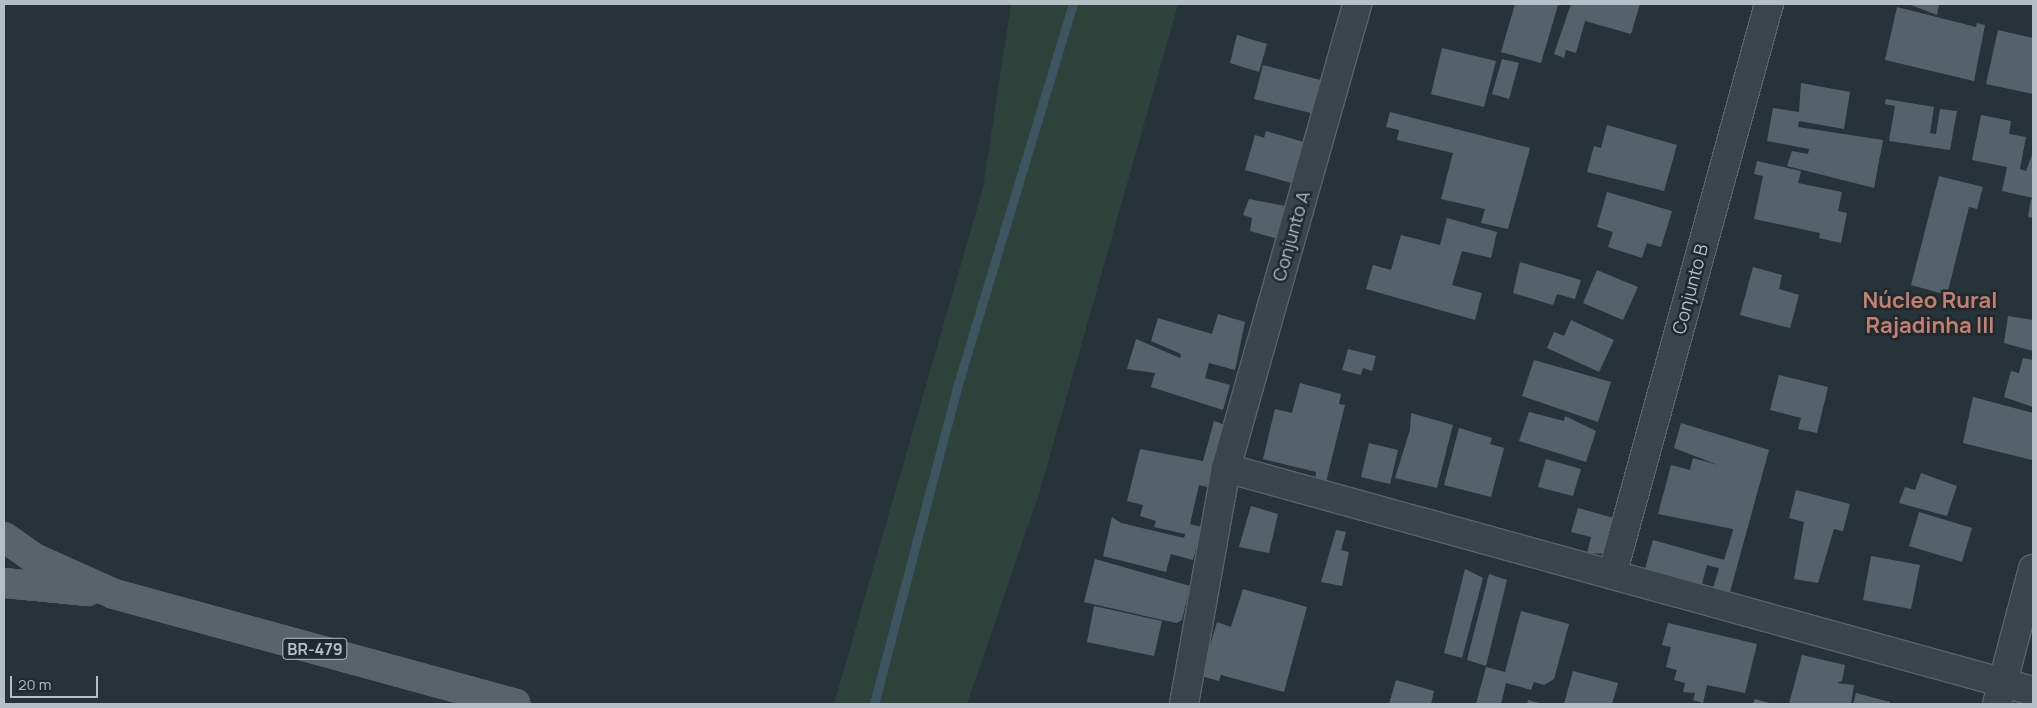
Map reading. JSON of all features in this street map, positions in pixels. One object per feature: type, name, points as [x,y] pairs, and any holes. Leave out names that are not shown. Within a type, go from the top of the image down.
[{"type":"main road","name":"BR-479","points":[[4,536],[36,559],[114,594],[515,704]]},
{"type":"main road","name":"BR-479","points":[[4,583],[114,594]]},
{"type":"street","name":"Conjunto A","points":[[1184,704],[1226,468],[1357,4]]},
{"type":"street","name":"Conjunto B","points":[[1612,575],[1769,4]]},
{"type":"street","points":[[1226,468],[1612,575],[2000,694],[2033,691]]},
{"type":"street","points":[[2000,694],[2033,569]]},
{"type":"green space","points":[[1011,4],[1178,4],[1039,494],[967,704],[834,704],[983,188]]},
{"type":"building","points":[[1515,4],[1558,5],[1541,63],[1501,52]]},
{"type":"building","points":[[1571,4],[1640,4],[1631,34],[1585,21],[1576,53],[1566,50],[1564,58],[1554,54]]},
{"type":"building","points":[[1911,4],[1939,4],[1937,15],[1911,5]]},
{"type":"building","points":[[1897,7],[1976,27],[1977,23],[1985,25],[1974,81],[1885,60]]},
{"type":"building","points":[[1998,30],[2033,38],[2033,94],[1986,84]]},
{"type":"building","points":[[1237,35],[1267,44],[1259,72],[1230,63]]},
{"type":"building","points":[[1442,48],[1496,61],[1484,107],[1431,94]]},
{"type":"building","points":[[1502,59],[1519,63],[1509,99],[1492,94]]},
{"type":"building","points":[[1263,65],[1324,81],[1315,114],[1254,99]]},
{"type":"building","points":[[1801,83],[1850,92],[1844,129],[1799,121],[1798,127],[1883,140],[1874,188],[1787,166],[1792,151],[1808,154],[1809,149],[1767,141],[1773,108],[1799,112]]},
{"type":"building","points":[[1886,99],[1934,107],[1930,133],[1936,134],[1940,109],[1957,111],[1950,150],[1889,141],[1895,106],[1885,104]]},
{"type":"building","points":[[1390,112],[1530,148],[1508,229],[1481,223],[1485,209],[1441,199],[1453,153],[1397,140],[1399,130],[1386,127]]},
{"type":"building","points":[[1981,115],[2011,121],[2009,134],[2026,137],[2020,169],[2026,171],[2033,152],[2033,198],[2002,191],[2007,167],[1972,160]]},
{"type":"building","points":[[1607,125],[1677,145],[1664,191],[1587,172],[1594,146],[1601,148]]},
{"type":"building","points":[[1266,131],[1307,143],[1295,184],[1245,170],[1255,135],[1264,138]]},
{"type":"building","points":[[1757,161],[1801,171],[1798,183],[1842,192],[1838,211],[1847,213],[1841,243],[1819,238],[1820,233],[1754,219],[1763,176],[1754,174]]},
{"type":"building","points":[[1939,176],[1983,187],[1977,209],[1969,207],[1947,295],[1911,285]]},
{"type":"building","points":[[1607,192],[1672,211],[1661,247],[1647,243],[1642,258],[1608,247],[1613,232],[1597,227]]},
{"type":"building","points":[[1249,199],[1290,207],[1282,240],[1250,231],[1252,218],[1243,215]]},
{"type":"building","points":[[2031,199],[2033,200],[2033,218],[2028,217]]},
{"type":"building","points":[[1447,218],[1497,232],[1491,258],[1462,251],[1452,285],[1482,293],[1475,320],[1366,289],[1373,265],[1391,270],[1401,235],[1440,245]]},
{"type":"building","points":[[1520,262],[1581,280],[1575,299],[1557,294],[1553,305],[1513,293]]},
{"type":"building","points":[[1753,267],[1782,275],[1779,289],[1799,295],[1790,328],[1740,315]]},
{"type":"building","points":[[1597,270],[1638,287],[1623,320],[1583,303]]},
{"type":"building","points":[[1218,314],[1245,322],[1235,370],[1209,363],[1205,378],[1230,385],[1223,410],[1151,387],[1155,373],[1127,369],[1136,339],[1180,358],[1181,354],[1151,341],[1158,318],[1212,334]]},
{"type":"building","points":[[2008,316],[2033,320],[2033,351],[2004,343]]},
{"type":"building","points":[[1571,320],[1614,340],[1599,372],[1547,348],[1554,332],[1564,336]]},
{"type":"building","points":[[1348,349],[1376,356],[1372,371],[1363,368],[1361,375],[1342,370]]},
{"type":"building","points":[[2023,358],[2033,360],[2033,407],[2004,397],[2011,371],[2019,373]]},
{"type":"building","points":[[1534,360],[1611,382],[1598,422],[1522,396]]},
{"type":"building","points":[[1779,375],[1828,387],[1817,433],[1798,429],[1801,418],[1770,410]]},
{"type":"building","points":[[1300,383],[1341,394],[1339,404],[1345,405],[1326,482],[1315,481],[1316,472],[1263,459],[1275,409],[1292,413]]},
{"type":"building","points":[[1973,397],[2033,413],[2032,460],[1963,443]]},
{"type":"building","points":[[1529,412],[1564,421],[1565,416],[1596,431],[1586,462],[1519,441]]},
{"type":"building","points":[[1411,413],[1453,425],[1437,488],[1395,478],[1410,430]]},
{"type":"building","points":[[1214,421],[1230,427],[1207,487],[1199,485],[1190,524],[1202,527],[1193,560],[1171,554],[1166,572],[1103,556],[1112,517],[1121,523],[1184,538],[1185,534],[1154,527],[1156,521],[1140,516],[1143,505],[1127,501],[1140,449],[1203,461]]},
{"type":"building","points":[[1681,423],[1769,450],[1730,592],[1713,588],[1719,568],[1707,565],[1702,584],[1645,569],[1653,540],[1724,560],[1732,534],[1733,529],[1658,514],[1671,465],[1690,470],[1693,458],[1718,465],[1674,448]]},
{"type":"building","points":[[1459,428],[1492,438],[1490,444],[1504,448],[1491,497],[1444,485]]},
{"type":"building","points":[[1369,443],[1398,450],[1390,484],[1361,477]]},
{"type":"building","points":[[1546,459],[1581,469],[1573,496],[1538,487]]},
{"type":"building","points":[[1921,473],[1957,486],[1947,516],[1899,503],[1905,487],[1915,490]]},
{"type":"building","points":[[1796,490],[1850,504],[1843,531],[1834,529],[1818,583],[1794,579],[1804,522],[1789,518]]},
{"type":"building","points":[[1251,506],[1278,514],[1269,553],[1239,547]]},
{"type":"building","points":[[1578,508],[1617,519],[1608,554],[1587,553],[1591,537],[1571,532]]},
{"type":"building","points":[[1919,512],[1972,528],[1962,562],[1909,546]]},
{"type":"building","points":[[1336,530],[1346,532],[1341,550],[1349,552],[1342,586],[1321,582]]},
{"type":"building","points":[[1871,556],[1920,565],[1911,609],[1863,600]]},
{"type":"building","points":[[1095,559],[1190,586],[1182,620],[1176,623],[1084,602]]},
{"type":"building","points":[[1465,569],[1483,578],[1462,658],[1444,653]]},
{"type":"building","points":[[1489,574],[1507,580],[1486,666],[1467,660]]},
{"type":"building","points":[[1243,589],[1307,607],[1284,692],[1221,675],[1219,681],[1201,676],[1217,622],[1231,627]]},
{"type":"building","points":[[1094,606],[1162,621],[1154,656],[1087,642]]},
{"type":"building","points":[[1521,611],[1569,624],[1554,679],[1544,685],[1534,682],[1531,690],[1506,683],[1501,704],[1476,704],[1486,667],[1505,672]]},
{"type":"building","points":[[1668,623],[1757,644],[1745,693],[1707,685],[1703,703],[1693,700],[1695,693],[1683,692],[1685,683],[1674,680],[1677,670],[1666,667],[1671,647],[1662,645]]},
{"type":"building","points":[[1802,655],[1845,665],[1842,681],[1837,683],[1854,685],[1851,704],[1789,704]]},
{"type":"building","points":[[1573,671],[1618,683],[1612,704],[1564,704]]},
{"type":"building","points":[[1396,680],[1434,691],[1431,704],[1389,704]]},
{"type":"building","points":[[1856,693],[1890,702],[1889,704],[1853,704]]},
{"type":"building","points":[[1755,699],[1773,704],[1753,704]]},
{"type":"building","points":[[1528,700],[1543,704],[1527,704]]},
{"type":"waterway","points":[[874,704],[958,384],[1073,4]]},
{"type":"district","name":"Núcleo Rural Rajadinha III","points":[[1930,312]]}]
